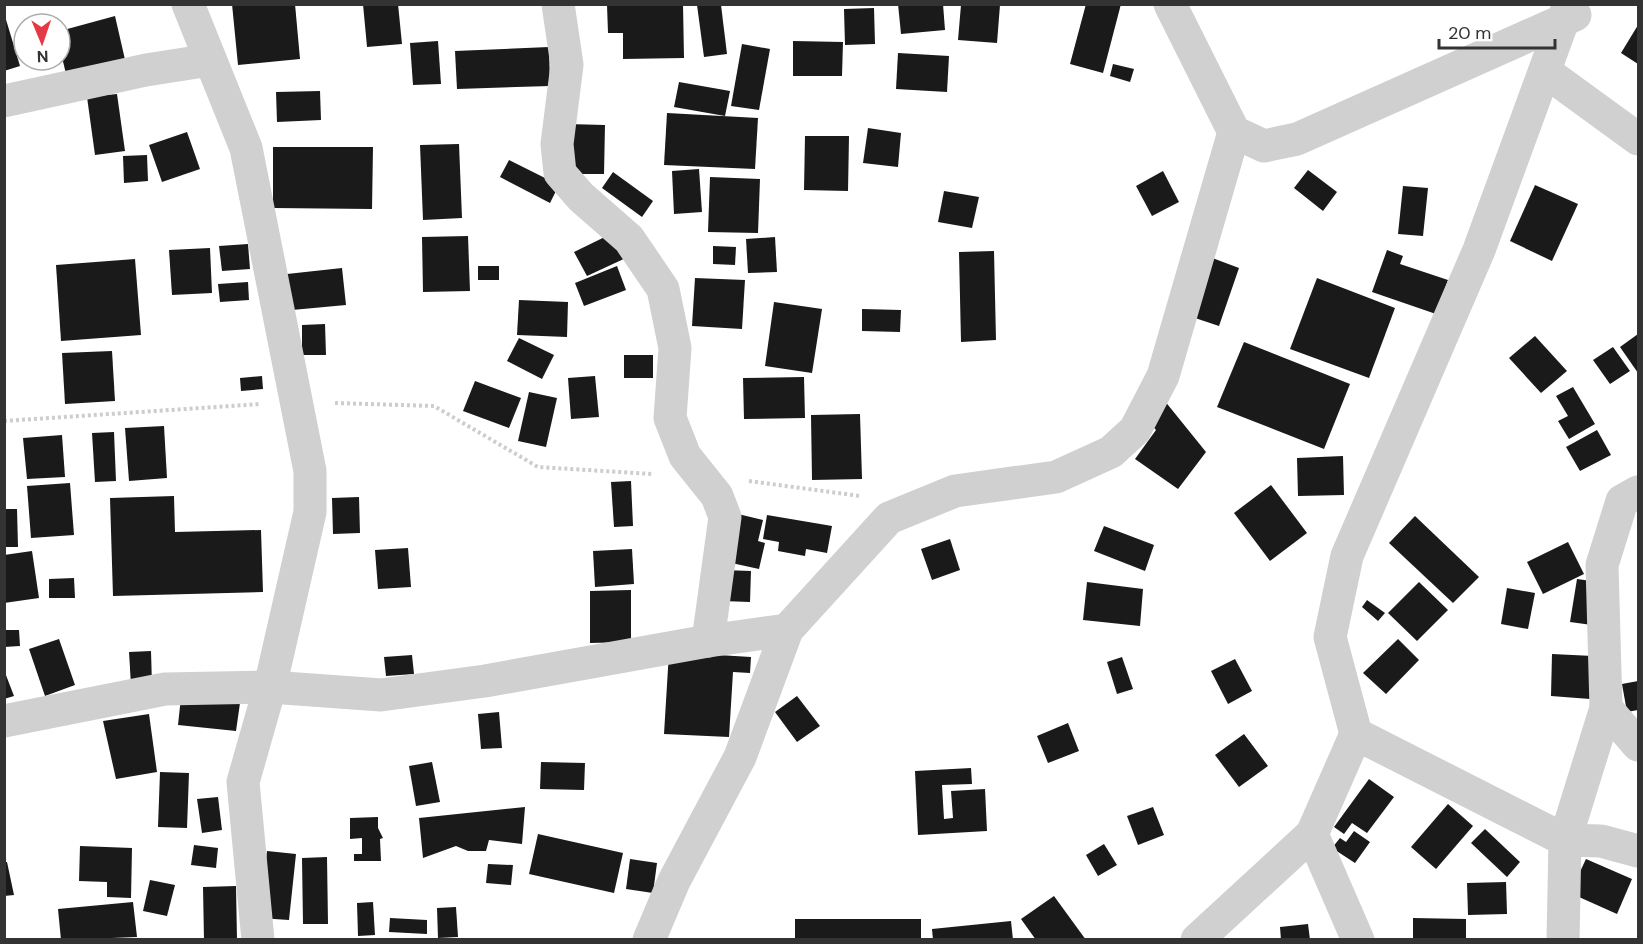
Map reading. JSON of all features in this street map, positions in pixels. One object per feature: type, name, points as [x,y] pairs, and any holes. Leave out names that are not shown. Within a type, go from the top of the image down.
[{"type":"street","points":[[188,4],[246,148],[310,471],[310,512],[270,687],[243,782],[258,939]]},
{"type":"street","points":[[558,4],[567,65],[557,144],[560,173],[581,197],[629,239],[663,289],[675,348],[670,418],[685,456],[717,496],[725,517],[708,641]]},
{"type":"street","points":[[1170,4],[1234,132],[1264,146],[1298,139],[1566,13],[1591,4]]},
{"type":"street","points":[[1201,938],[1312,834],[1356,734],[1330,637],[1347,556],[1479,250],[1566,13]]},
{"type":"street","points":[[4,101],[146,70],[210,60]]},
{"type":"street","points":[[1546,72],[1638,139]]},
{"type":"street","points":[[649,939],[674,881],[740,757],[787,630],[889,519],[955,491],[1056,477],[1111,452],[1135,430],[1163,376],[1234,132]]},
{"type":"street","points":[[1563,939],[1565,840],[1606,708],[1602,566],[1622,501],[1638,492]]},
{"type":"street","points":[[4,721],[165,689],[270,687],[381,695],[485,681],[708,641],[787,630]]},
{"type":"street","points":[[1606,708],[1638,746]]},
{"type":"street","points":[[1356,734],[1565,840],[1601,841],[1638,850]]},
{"type":"street","points":[[1312,834],[1358,939]]},
{"type":"path","points":[[4,421],[296,401],[434,406],[538,467],[669,475],[699,473],[864,497]]},
{"type":"building","points":[[232,4],[295,4],[300,59],[238,65]]},
{"type":"building","points":[[363,4],[398,4],[402,44],[367,47]]},
{"type":"building","points":[[683,4],[684,58],[623,59],[623,33],[608,33],[607,5]]},
{"type":"building","points":[[898,4],[943,4],[945,30],[901,34]]},
{"type":"building","points":[[1086,4],[1121,4],[1103,73],[1070,64]]},
{"type":"building","points":[[697,5],[721,5],[727,54],[704,57]]},
{"type":"building","points":[[961,5],[1000,5],[997,43],[958,40]]},
{"type":"building","points":[[874,8],[875,44],[845,45],[844,9]]},
{"type":"building","points":[[4,13],[12,40],[12,68],[4,71]]},
{"type":"building","points":[[115,16],[126,64],[67,78],[66,72],[72,72],[72,28]]},
{"type":"building","points":[[1638,25],[1638,64],[1621,53]]},
{"type":"building","points":[[438,41],[441,84],[413,85],[410,43]]},
{"type":"building","points":[[793,41],[843,42],[842,76],[793,76]]},
{"type":"building","points":[[742,44],[770,49],[759,110],[731,106]]},
{"type":"building","points":[[549,47],[550,86],[457,89],[455,51]]},
{"type":"building","points":[[898,53],[949,56],[947,92],[896,89]]},
{"type":"building","points":[[1113,64],[1134,69],[1130,82],[1110,76]]},
{"type":"building","points":[[679,82],[730,91],[725,116],[674,107]]},
{"type":"building","points":[[320,91],[321,120],[277,122],[276,92]]},
{"type":"building","points":[[117,94],[125,151],[95,155],[87,97]]},
{"type":"building","points":[[667,113],[758,118],[755,169],[664,165]]},
{"type":"building","points":[[567,124],[605,125],[604,174],[567,174]]},
{"type":"building","points":[[868,128],[901,133],[898,167],[863,163]]},
{"type":"building","points":[[187,132],[200,169],[162,182],[149,145]]},
{"type":"building","points":[[805,136],[849,136],[848,191],[804,190]]},
{"type":"building","points":[[459,144],[462,218],[423,220],[420,145]]},
{"type":"building","points":[[273,147],[373,147],[372,209],[273,208]]},
{"type":"building","points":[[147,155],[148,181],[124,183],[123,156]]},
{"type":"building","points":[[509,160],[559,185],[550,203],[500,177]]},
{"type":"building","points":[[699,169],[702,212],[674,214],[672,171]]},
{"type":"building","points":[[1308,170],[1337,192],[1323,211],[1294,188]]},
{"type":"building","points":[[1163,171],[1179,202],[1152,216],[1136,186]]},
{"type":"building","points":[[613,172],[653,201],[642,217],[602,188]]},
{"type":"building","points":[[710,177],[760,179],[758,233],[708,232]]},
{"type":"building","points":[[1535,185],[1578,204],[1552,261],[1510,241]]},
{"type":"building","points":[[1403,186],[1428,188],[1423,236],[1398,234]]},
{"type":"building","points":[[944,191],[979,197],[972,228],[938,222]]},
{"type":"building","points":[[615,232],[628,257],[587,276],[574,252]]},
{"type":"building","points":[[468,236],[470,291],[423,292],[422,237]]},
{"type":"building","points":[[775,237],[777,272],[748,273],[746,239]]},
{"type":"building","points":[[248,244],[250,269],[222,271],[219,246]]},
{"type":"building","points":[[713,246],[736,247],[735,265],[713,264]]},
{"type":"building","points":[[210,248],[212,293],[172,295],[169,250]]},
{"type":"building","points":[[1387,250],[1403,256],[1400,264],[1448,280],[1436,314],[1372,292]]},
{"type":"building","points":[[994,251],[996,340],[961,342],[959,252]]},
{"type":"building","points":[[1207,256],[1239,268],[1219,326],[1186,315]]},
{"type":"building","points":[[135,259],[141,335],[61,341],[56,265]]},
{"type":"building","points":[[478,266],[499,266],[499,280],[478,280]]},
{"type":"building","points":[[617,266],[626,290],[584,306],[575,283]]},
{"type":"building","points":[[342,268],[346,305],[292,310],[287,274]]},
{"type":"building","points":[[695,278],[745,280],[742,329],[692,326]]},
{"type":"building","points":[[1317,278],[1395,308],[1369,378],[1290,349]]},
{"type":"building","points":[[248,282],[249,300],[220,302],[218,284]]},
{"type":"building","points":[[519,300],[568,302],[567,337],[517,335]]},
{"type":"building","points":[[774,302],[822,309],[812,373],[765,366]]},
{"type":"building","points":[[862,309],[901,310],[900,332],[862,331]]},
{"type":"building","points":[[325,324],[326,355],[302,355],[302,325]]},
{"type":"building","points":[[1638,334],[1638,373],[1620,347]]},
{"type":"building","points":[[1535,336],[1567,371],[1541,393],[1509,358]]},
{"type":"building","points":[[519,338],[554,355],[542,379],[507,361]]},
{"type":"building","points":[[1244,342],[1350,384],[1324,449],[1217,407]]},
{"type":"building","points":[[1613,347],[1630,371],[1610,384],[1593,360]]},
{"type":"building","points":[[112,351],[115,401],[65,404],[62,353]]},
{"type":"building","points":[[624,355],[653,355],[653,378],[624,378]]},
{"type":"building","points":[[262,376],[263,389],[241,391],[240,378]]},
{"type":"building","points":[[595,376],[599,417],[571,419],[568,378]]},
{"type":"building","points":[[804,377],[805,418],[744,419],[743,378]]},
{"type":"building","points":[[475,381],[521,398],[509,428],[463,411]]},
{"type":"building","points":[[1573,387],[1595,424],[1569,439],[1558,421],[1568,416],[1556,396]]},
{"type":"building","points":[[529,392],[557,398],[546,447],[518,441]]},
{"type":"building","points":[[1164,400],[1206,452],[1178,489],[1135,459],[1156,430],[1144,417]]},
{"type":"building","points":[[860,414],[862,479],[812,480],[811,415]]},
{"type":"building","points":[[164,426],[167,478],[129,481],[125,428]]},
{"type":"building","points":[[1597,430],[1611,455],[1580,471],[1566,447]]},
{"type":"building","points":[[114,432],[116,481],[95,482],[92,433]]},
{"type":"building","points":[[62,435],[65,477],[27,479],[23,438]]},
{"type":"building","points":[[1343,456],[1344,495],[1298,496],[1297,458]]},
{"type":"building","points":[[631,481],[633,526],[614,527],[611,482]]},
{"type":"building","points":[[70,483],[74,535],[31,538],[27,486]]},
{"type":"building","points":[[1271,485],[1307,533],[1270,561],[1234,513]]},
{"type":"building","points":[[174,496],[175,532],[261,530],[263,592],[113,596],[110,498]]},
{"type":"building","points":[[359,497],[360,533],[333,534],[332,498]]},
{"type":"building","points":[[4,509],[17,509],[18,547],[4,547]]},
{"type":"building","points":[[738,514],[763,520],[758,541],[765,543],[759,569],[727,562]]},
{"type":"building","points":[[767,515],[832,526],[827,553],[806,549],[805,556],[778,551],[779,542],[763,539]]},
{"type":"building","points":[[1415,516],[1479,577],[1453,603],[1389,543]]},
{"type":"building","points":[[1104,526],[1154,545],[1145,571],[1094,551]]},
{"type":"building","points":[[950,539],[960,570],[932,580],[921,549]]},
{"type":"building","points":[[1568,542],[1584,574],[1543,594],[1527,562]]},
{"type":"building","points":[[408,548],[411,587],[378,589],[375,550]]},
{"type":"building","points":[[632,549],[634,584],[595,587],[593,551]]},
{"type":"building","points":[[32,551],[39,598],[4,603],[4,555]]},
{"type":"building","points":[[723,570],[751,571],[750,602],[722,601]]},
{"type":"building","points":[[74,578],[75,598],[49,598],[49,579]]},
{"type":"building","points":[[1577,579],[1599,582],[1592,625],[1570,622]]},
{"type":"building","points":[[1087,582],[1143,589],[1140,626],[1083,620]]},
{"type":"building","points":[[1419,582],[1448,610],[1417,641],[1388,613]]},
{"type":"building","points":[[1507,588],[1535,593],[1528,629],[1501,624]]},
{"type":"building","points":[[631,590],[631,642],[590,643],[590,591]]},
{"type":"building","points":[[1367,600],[1385,613],[1378,621],[1362,607]]},
{"type":"building","points":[[4,630],[19,630],[20,646],[4,647]]},
{"type":"building","points":[[59,639],[75,685],[45,696],[29,649]]},
{"type":"building","points":[[1398,639],[1419,660],[1386,694],[1363,673]]},
{"type":"building","points":[[151,651],[152,685],[131,685],[129,652]]},
{"type":"building","points":[[669,652],[751,657],[750,673],[733,672],[729,737],[664,734]]},
{"type":"building","points":[[1552,654],[1593,656],[1590,699],[1551,696]]},
{"type":"building","points":[[412,655],[414,674],[386,676],[384,657]]},
{"type":"building","points":[[1122,657],[1133,689],[1117,694],[1107,662]]},
{"type":"building","points":[[1235,659],[1252,691],[1228,704],[1211,671]]},
{"type":"building","points":[[4,670],[14,696],[4,699]]},
{"type":"building","points":[[1638,681],[1638,710],[1627,712],[1622,684]]},
{"type":"building","points":[[797,696],[820,726],[797,742],[775,712]]},
{"type":"building","points":[[181,697],[240,703],[236,731],[178,725]]},
{"type":"building","points":[[499,712],[502,748],[481,749],[478,714]]},
{"type":"building","points":[[149,714],[157,772],[116,779],[103,721]]},
{"type":"building","points":[[1068,723],[1079,751],[1048,763],[1037,736]]},
{"type":"building","points":[[1244,734],[1268,766],[1239,787],[1215,755]]},
{"type":"building","points":[[432,762],[440,802],[416,806],[409,766]]},
{"type":"building","points":[[541,762],[585,763],[584,790],[540,789]]},
{"type":"building","points":[[971,768],[972,784],[942,785],[944,819],[953,818],[951,791],[985,789],[987,831],[918,835],[915,771]]},
{"type":"building","points":[[160,772],[189,773],[187,828],[158,827]]},
{"type":"building","points":[[1369,779],[1394,797],[1367,833],[1352,823],[1344,834],[1334,827]]},
{"type":"building","points":[[218,797],[222,830],[202,833],[197,799]]},
{"type":"building","points":[[1448,804],[1473,826],[1436,869],[1411,847]]},
{"type":"building","points":[[525,807],[522,844],[489,840],[486,851],[468,851],[456,846],[423,858],[419,818]]},
{"type":"building","points":[[1153,807],[1164,835],[1138,845],[1127,816]]},
{"type":"building","points":[[378,817],[378,828],[383,838],[380,839],[381,861],[354,861],[354,854],[362,854],[362,838],[350,839],[350,818]]},
{"type":"building","points":[[1485,829],[1520,862],[1507,877],[1471,843]]},
{"type":"building","points":[[1354,831],[1370,842],[1355,863],[1332,848],[1340,838],[1346,842]]},
{"type":"building","points":[[538,834],[623,853],[614,893],[529,874]]},
{"type":"building","points":[[1104,844],[1117,865],[1098,876],[1086,855]]},
{"type":"building","points":[[194,845],[218,848],[216,868],[191,865]]},
{"type":"building","points":[[80,846],[132,848],[131,898],[107,897],[107,882],[79,881]]},
{"type":"building","points":[[267,851],[296,854],[289,920],[259,918]]},
{"type":"building","points":[[327,857],[328,924],[303,924],[302,858]]},
{"type":"building","points":[[630,859],[657,863],[653,893],[626,889]]},
{"type":"building","points":[[1586,859],[1632,879],[1617,914],[1570,893]]},
{"type":"building","points":[[4,862],[7,862],[14,895],[4,896]]},
{"type":"building","points":[[488,864],[513,865],[511,885],[486,883]]},
{"type":"building","points":[[150,880],[175,885],[167,916],[143,911]]},
{"type":"building","points":[[1506,882],[1507,914],[1468,915],[1467,883]]},
{"type":"building","points":[[236,886],[237,940],[204,940],[203,887]]},
{"type":"building","points":[[1054,896],[1086,940],[1036,940],[1021,919]]},
{"type":"building","points":[[133,902],[137,937],[61,940],[58,909]]},
{"type":"building","points":[[373,902],[375,935],[358,936],[357,903]]},
{"type":"building","points":[[456,907],[458,937],[438,938],[437,908]]},
{"type":"building","points":[[390,918],[427,920],[427,934],[389,932]]},
{"type":"building","points":[[1413,918],[1466,919],[1466,940],[1413,940]]},
{"type":"building","points":[[795,919],[921,919],[921,940],[795,940]]},
{"type":"building","points":[[1011,921],[1013,940],[933,940],[932,929]]},
{"type":"building","points":[[1308,924],[1310,940],[1281,940],[1280,927]]}]
